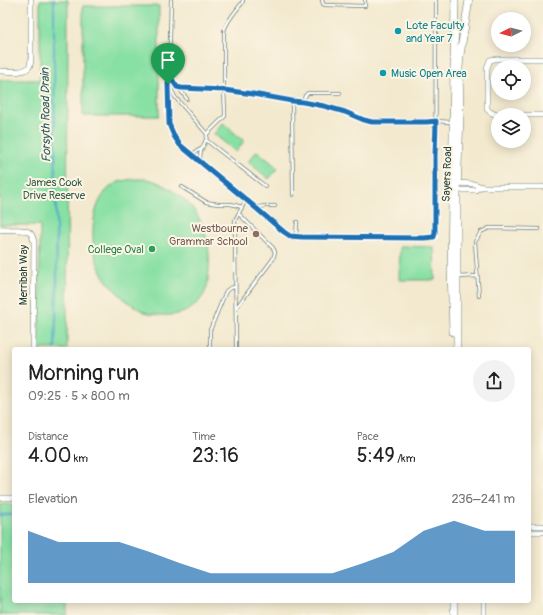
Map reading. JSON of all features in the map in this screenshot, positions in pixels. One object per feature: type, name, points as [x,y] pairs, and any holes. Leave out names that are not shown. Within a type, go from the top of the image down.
[{"type":"main road","name":"Sayers Road","points":[[455,0],[454,277],[457,344],[456,347]]},
{"type":"main road","name":"Sayers Road","points":[[455,187],[460,103],[460,54],[469,0]]},
{"type":"main road","points":[[454,123],[457,119],[457,80],[459,68]]},
{"type":"main road","points":[[454,603],[454,615]]},
{"type":"street","points":[[0,71],[20,71],[25,70],[30,65],[31,0]]},
{"type":"street","points":[[543,59],[494,59],[490,60],[487,68],[487,109],[490,112],[496,115],[543,115]]},
{"type":"street","points":[[455,187],[474,184],[481,187],[543,187]]},
{"type":"street","name":"Merribah Way","points":[[0,230],[23,230],[33,236],[33,347]]},
{"type":"street","points":[[0,498],[12,498]]},
{"type":"street","points":[[531,526],[543,526]]},
{"type":"street","points":[[531,532],[543,532]]},
{"type":"street","points":[[484,603],[484,615]]},
{"type":"lane","points":[[170,0],[168,84],[169,124],[180,145],[290,236],[381,238],[424,238],[434,237],[435,233],[436,0]]},
{"type":"lane","points":[[200,161],[207,134],[225,116],[224,31],[225,26],[243,0]]},
{"type":"lane","points":[[322,0],[323,4],[325,5],[365,6],[365,0]]},
{"type":"lane","points":[[169,75],[187,99]]},
{"type":"lane","points":[[169,81],[175,97],[207,134]]},
{"type":"lane","points":[[179,88],[224,90],[303,102],[345,112],[372,122],[436,121],[454,123]]},
{"type":"lane","points":[[303,102],[305,96],[308,94],[340,93]]},
{"type":"lane","points":[[292,101],[293,195]]},
{"type":"lane","points":[[206,140],[265,186]]},
{"type":"lane","points":[[191,154],[202,149]]},
{"type":"lane","points":[[182,187],[206,202],[230,204],[242,207]]},
{"type":"lane","points":[[236,347],[235,220],[246,200]]},
{"type":"lane","points":[[255,208],[275,206]]},
{"type":"lane","points":[[235,309],[275,256],[273,248],[239,214]]},
{"type":"lane","points":[[296,236],[297,222]]},
{"type":"lane","points":[[479,296],[475,242],[481,232],[489,228],[539,229]]},
{"type":"lane","points":[[454,277],[477,276]]},
{"type":"lane","points":[[210,347],[210,330],[226,291],[235,287]]},
{"type":"green space","name":"James Cook Drive Reserve","points":[[40,0],[68,0],[67,347],[39,347],[40,225],[0,225],[0,80],[40,80]]},
{"type":"green space","points":[[83,6],[159,6],[159,116],[83,116]]},
{"type":"green space","points":[[223,123],[244,141],[236,152],[214,134]]},
{"type":"green space","points":[[257,151],[278,168],[269,179],[248,162]]},
{"type":"green space","name":"College Oval","points":[[148,179],[157,182],[184,199],[198,216],[205,233],[209,252],[207,286],[203,297],[192,308],[182,313],[171,315],[150,314],[137,308],[124,299],[104,277],[95,254],[93,227],[95,213],[100,201],[107,191],[116,183]]},
{"type":"green space","points":[[400,246],[434,247],[435,280],[399,280]]},
{"type":"green space","points":[[0,504],[12,504],[12,603],[67,603],[67,615],[0,615]]},
{"type":"waterway","name":"Forsyth Road Drain","points":[[54,0],[57,285],[55,347]]},
{"type":"waterway","name":"Forsyth Road Drain","points":[[0,515],[12,514]]},
{"type":"place","name":"Lote Faculty and Year 7","points":[[398,31]]},
{"type":"place","name":"Music Open Area","points":[[383,73]]},
{"type":"place","name":"Westbourne Grammar School","points":[[256,234]]},
{"type":"place","name":"College Oval","points":[[152,249]]},
{"type":"route","points":[[169,75],[177,87],[181,88],[224,90],[303,102],[345,112],[372,122],[436,121],[434,237],[381,238],[290,236],[180,145],[169,124],[168,84],[169,75]]}]
